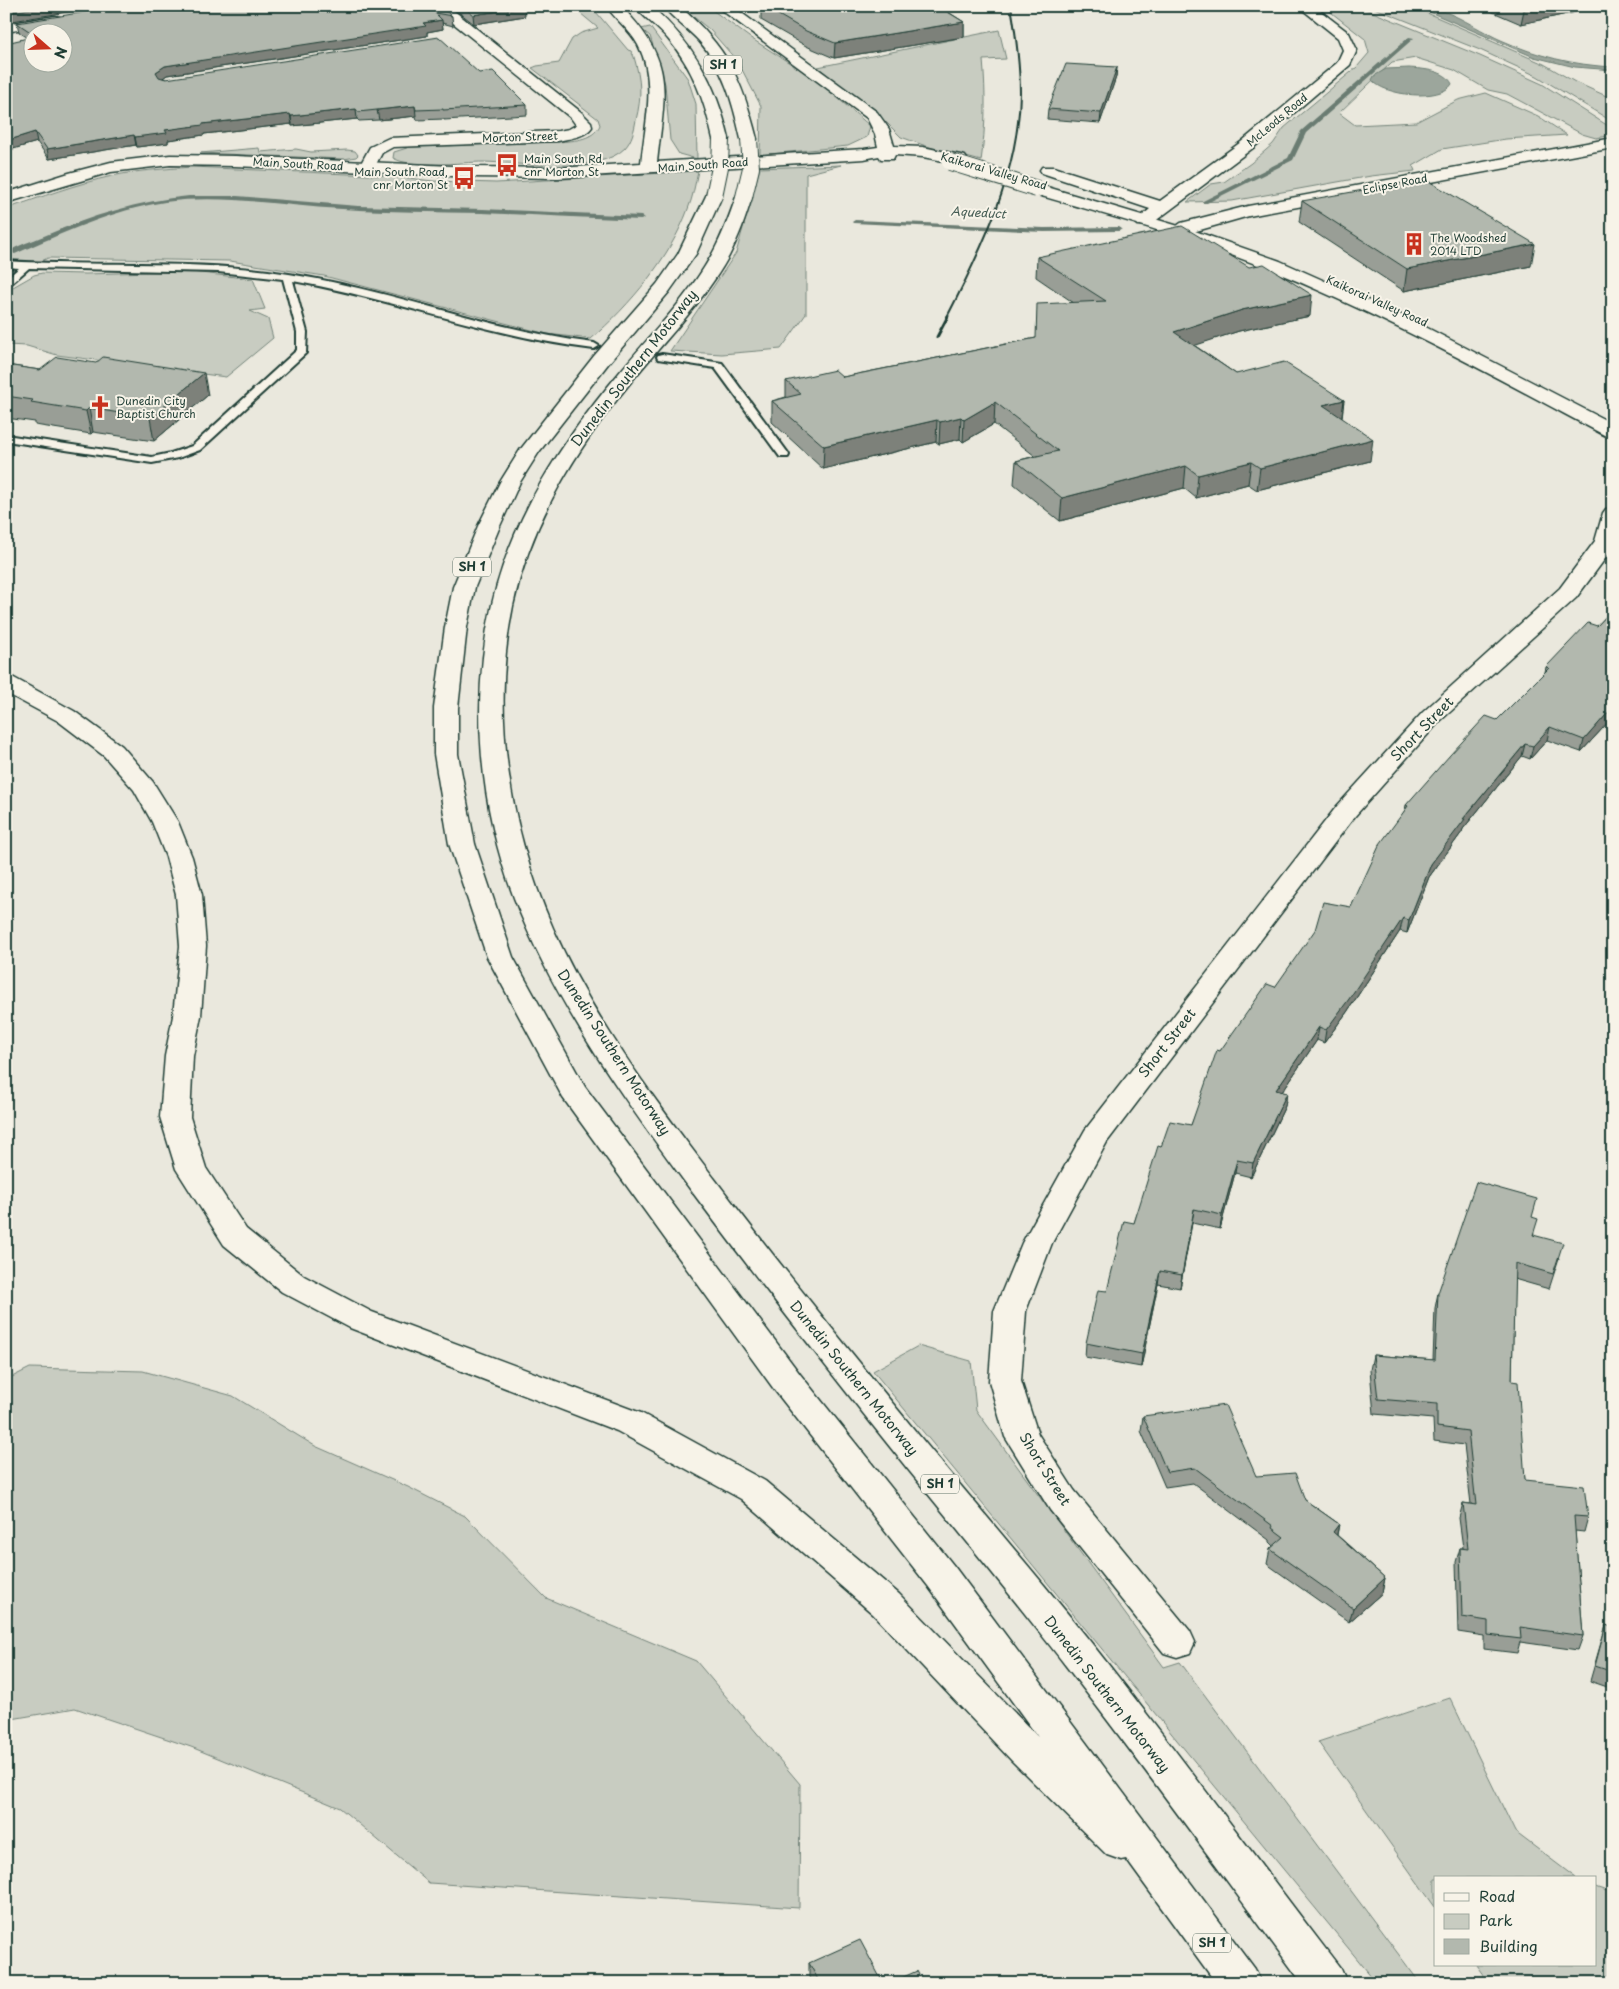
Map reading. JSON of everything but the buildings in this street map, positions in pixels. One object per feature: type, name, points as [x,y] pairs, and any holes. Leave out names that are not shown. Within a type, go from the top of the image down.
[{"type":"main road","name":"Morton Street","points":[[367,167],[376,150],[389,144],[423,139],[558,136],[574,133],[584,127],[580,118],[439,6]]},
{"type":"main road","name":"Main South Road","points":[[613,6],[645,42],[656,70],[657,102],[648,168]]},
{"type":"main road","name":"Dunedin Southern Motorway","points":[[642,6],[674,37],[691,58],[705,81],[715,110],[721,139],[720,167],[714,196],[699,232],[663,288],[530,450],[510,482],[489,526],[464,587],[456,626],[446,708],[446,754],[462,844],[500,957],[573,1091],[788,1383],[941,1576],[1241,1983]]},
{"type":"main road","name":"Dunedin Southern Motorway","points":[[670,6],[710,46],[730,75],[740,101],[749,139],[751,168],[744,197],[733,228],[714,265],[652,346],[615,389],[571,449],[526,528],[512,564],[494,650],[492,747],[502,805],[523,886],[540,929],[564,978],[655,1120],[818,1334],[1075,1650],[1327,1983]]},
{"type":"main road","points":[[723,6],[872,115],[887,141],[887,153]]},
{"type":"main road","name":"McLeods Road","points":[[1152,215],[1247,146],[1344,65],[1350,50],[1344,36],[1305,6]]},
{"type":"main road","points":[[6,28],[65,18]]},
{"type":"main road","points":[[455,38],[474,35]]},
{"type":"main road","name":"Eclipse Road","points":[[1183,229],[1248,211],[1613,143]]},
{"type":"main road","name":"Kaikorai Valley Road","points":[[864,154],[887,153],[954,160],[1043,181],[1152,215],[1273,264],[1345,296],[1470,357],[1613,432]]},
{"type":"main road","name":"Main South Road","points":[[6,198],[75,176],[143,162],[225,160],[539,173],[585,172],[864,154]]},
{"type":"main road","name":"Kaikorai Valley Road","points":[[1183,229],[1246,245],[1319,275],[1485,350],[1613,415]]},
{"type":"main road","name":"Short Street","points":[[1177,1642],[1062,1500],[1022,1437],[1005,1380],[1010,1311],[1037,1243],[1094,1137],[1346,811],[1431,717],[1568,593],[1609,540],[1613,513]]},
{"type":"main road","points":[[6,683],[66,716],[113,751],[144,787],[165,822],[179,857],[189,895],[193,946],[187,1016],[179,1056],[175,1117],[191,1169],[235,1237],[293,1284],[361,1320],[629,1422],[753,1490],[886,1604],[1025,1749],[1183,1904]]},
{"type":"lane","points":[[6,264],[46,267],[206,268],[287,276],[354,290],[485,326],[540,338],[594,346]]},
{"type":"lane","points":[[6,285],[26,266]]},
{"type":"lane","points":[[6,438],[152,460],[183,454],[196,448],[302,351],[302,332],[287,276]]},
{"type":"lane","points":[[662,357],[718,365],[784,455]]},
{"type":"green space","points":[[575,6],[591,6],[628,50],[631,51],[634,57],[640,96],[632,135],[625,148],[613,156],[597,162],[558,166],[484,162],[424,164],[393,158],[394,152],[410,147],[561,142],[587,137],[597,130],[600,125],[598,119],[532,68],[559,63],[572,39],[581,33],[598,28],[574,8]]},
{"type":"green space","points":[[680,6],[707,6],[749,37],[818,81],[870,126],[867,137],[848,146],[760,155],[761,106],[738,62],[710,30]]},
{"type":"green space","points":[[1323,6],[1358,6],[1480,56],[1542,84],[1613,129],[1613,135],[1596,138],[1582,134],[1507,94],[1488,90],[1454,70],[1416,58],[1392,62],[1339,113],[1355,125],[1416,122],[1458,100],[1486,93],[1538,116],[1567,135],[1506,139],[1442,149],[1413,166],[1415,171],[1371,176],[1232,201],[1187,202],[1211,184],[1224,182],[1251,163],[1273,144],[1284,128],[1357,67],[1369,53],[1365,39]]},
{"type":"green space","points":[[1369,6],[1411,6],[1544,64],[1575,82],[1613,99],[1613,122],[1537,76],[1480,50]]},
{"type":"green space","points":[[650,27],[688,79],[696,104],[697,159],[679,154],[670,140],[665,84],[650,36],[641,29]]},
{"type":"green space","points":[[999,30],[1006,59],[983,60],[985,110],[981,161],[901,137],[888,124],[818,67]]},
{"type":"green space","points":[[259,148],[260,152],[296,149],[311,152],[347,150],[355,151],[358,155],[344,159],[200,153]]},
{"type":"green space","points":[[841,165],[806,174],[806,314],[781,349],[722,354],[670,351],[736,253],[760,168]]},
{"type":"green space","points":[[192,167],[392,176],[433,181],[496,183],[698,171],[688,209],[660,263],[634,296],[591,339],[547,334],[324,276],[230,261],[48,258],[6,277],[6,209],[112,176],[142,171]]},
{"type":"green space","points":[[183,271],[253,279],[265,309],[250,311],[268,319],[273,338],[226,377],[57,355],[27,346],[6,345],[6,291],[34,275],[42,273],[86,274]]},
{"type":"green space","points":[[918,1346],[971,1361],[976,1410],[1164,1667],[1180,1662],[1420,1983],[1377,1983],[873,1371]]},
{"type":"green space","points":[[30,1368],[143,1371],[233,1396],[315,1446],[408,1487],[465,1516],[546,1598],[696,1661],[800,1784],[799,1908],[429,1883],[340,1808],[191,1747],[75,1708],[6,1720],[6,1380]]},
{"type":"green space","points":[[1450,1698],[1515,1832],[1573,1876],[1434,1876],[1434,1906],[1318,1742]]},
{"type":"green space","points":[[1596,1887],[1613,1893],[1613,1983],[1489,1983],[1477,1966],[1596,1966]]},
{"type":"shaded area","points":[[1416,6],[1439,10],[1460,18],[1501,40],[1528,51],[1569,62],[1613,67],[1613,70],[1575,67],[1534,57]]},
{"type":"shaded area","points":[[1409,68],[1439,73],[1449,79],[1452,84],[1446,90],[1437,93],[1412,95],[1388,90],[1378,86],[1372,80],[1374,76],[1386,69]]},
{"type":"waterway","points":[[1205,202],[1291,159],[1303,132],[1411,38]]},
{"type":"waterway","points":[[12,252],[126,208],[146,203],[189,198],[237,198],[334,207],[641,218]]},
{"type":"waterway","name":"Aqueduct","points":[[855,222],[1044,230],[1119,229]]},
{"type":"railway","points":[[947,317],[985,237],[1006,181],[1013,152],[1018,123],[1020,93],[1011,6]]},
{"type":"railway","points":[[937,337],[948,316]]},
{"type":"place","name":"Main South Rd, cnr Morton St","points":[[507,165]]},
{"type":"place","name":"Main South Road, cnr Morton St","points":[[464,178]]},
{"type":"place","name":"The Woodshed 2014 LTD","points":[[1414,244]]},
{"type":"place","name":"Dunedin City Baptist Church","points":[[100,407]]}]
